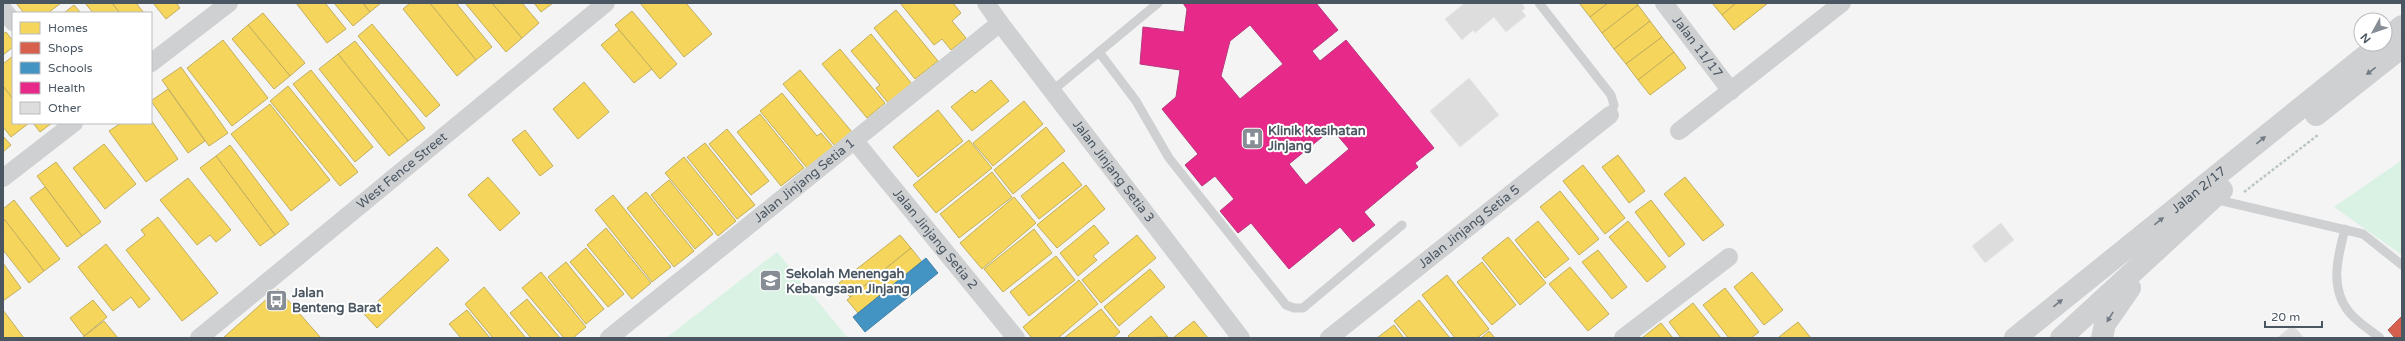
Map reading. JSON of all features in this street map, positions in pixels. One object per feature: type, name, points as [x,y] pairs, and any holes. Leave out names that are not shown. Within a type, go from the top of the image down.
[{"type":"street","points":[[152,63],[229,3]]},
{"type":"street","name":"West Fence Street","points":[[199,338],[606,3]]},
{"type":"street","name":"Jalan Jinjang Setia 3","points":[[986,3],[1241,338]]},
{"type":"street","name":"Jalan 11/17","points":[[1664,3],[1731,91]]},
{"type":"street","points":[[1679,131],[1842,3]]},
{"type":"street","points":[[3,9],[12,21]]},
{"type":"street","name":"Jalan Jinjang Setia 1","points":[[609,338],[1000,23]]},
{"type":"street","points":[[2393,33],[2402,26]]},
{"type":"street","name":"Jalan 2/17","points":[[2146,261],[2210,199],[2402,47]]},
{"type":"street","name":"Jalan 2/17","points":[[2017,338],[2042,316],[2370,52]]},
{"type":"street","name":"Jalan Jinjang Setia 5","points":[[1329,338],[1610,115]]},
{"type":"street","points":[[3,178],[73,124]]},
{"type":"street","name":"Jalan Jinjang Setia 2","points":[[854,140],[1016,338]]},
{"type":"street","points":[[1623,338],[1729,256]]},
{"type":"street","points":[[2042,316],[2060,338],[2146,261]]},
{"type":"street","points":[[2102,338],[2105,324],[2146,261]]},
{"type":"lane","points":[[1539,3],[1611,95],[1614,105],[1610,115]]},
{"type":"lane","points":[[1052,91],[1156,5]]},
{"type":"lane","points":[[1099,52],[1136,102],[1169,158],[1286,305],[1294,308],[1303,308],[1402,225]]},
{"type":"lane","points":[[2210,199],[2363,234],[2402,265]]},
{"type":"lane","points":[[2345,229],[2336,265],[2338,291],[2349,312],[2380,338]]},
{"type":"green space","points":[[2402,160],[2402,255],[2334,207]]},
{"type":"green space","points":[[777,252],[848,338],[666,338]]},
{"type":"building: Homes","points":[[16,3],[61,3],[49,12],[23,12]]},
{"type":"building: Homes","points":[[85,3],[112,3],[119,12],[92,12]]},
{"type":"building: Homes","points":[[112,3],[136,3],[143,12],[119,12]]},
{"type":"building: Homes","points":[[153,3],[176,3],[180,8],[166,19]]},
{"type":"building: Homes","points":[[296,3],[325,3],[346,29],[327,43]]},
{"type":"building: Homes","points":[[334,3],[363,3],[370,12],[353,26]]},
{"type":"building: Homes","points":[[363,3],[381,3],[370,12]]},
{"type":"building: Homes","points":[[410,3],[430,3],[476,60],[457,76],[403,9]]},
{"type":"building: Homes","points":[[430,3],[456,3],[492,47],[476,60]]},
{"type":"building: Homes","points":[[465,3],[492,3],[522,38],[506,52]]},
{"type":"building: Homes","points":[[492,3],[522,3],[539,23],[522,38]]},
{"type":"building: Homes","points":[[534,3],[553,3],[541,12]]},
{"type":"building: Homes","points":[[640,3],[686,3],[712,34],[684,57]]},
{"type":"building: Homes","points":[[900,3],[953,3],[961,13],[952,21],[966,38],[951,50],[942,39],[934,45]]},
{"type":"building: Homes","points":[[1579,3],[1608,3],[1590,17]]},
{"type":"building: Homes","points":[[1608,3],[1636,3],[1638,5],[1602,33],[1590,17]]},
{"type":"building: Homes","points":[[1712,3],[1736,3],[1722,15]]},
{"type":"building: Homes","points":[[1736,3],[1768,3],[1734,30],[1722,15]]},
{"type":"building: Homes","points":[[74,5],[80,12],[65,12]]},
{"type":"building: Homes","points":[[1638,5],[1650,21],[1614,49],[1602,33]]},
{"type":"building: Homes","points":[[896,10],[938,61],[915,79],[874,28]]},
{"type":"building: Homes","points":[[632,11],[677,64],[660,79],[615,25]]},
{"type":"building: Homes","points":[[263,13],[305,63],[290,76],[248,25]]},
{"type":"building: Homes","points":[[1650,21],[1662,37],[1626,64],[1614,49]]},
{"type":"building: Homes","points":[[372,24],[440,105],[426,117],[358,36]]},
{"type":"building: Homes","points":[[248,25],[290,76],[274,89],[232,39]]},
{"type":"building: Homes","points":[[619,30],[652,69],[634,83],[601,45]]},
{"type":"building: Homes","points":[[6,32],[12,40],[12,48],[3,55],[3,34]]},
{"type":"building: Homes","points":[[871,34],[912,84],[889,104],[876,88],[880,85],[851,51]]},
{"type":"building: Homes","points":[[1662,37],[1674,52],[1638,80],[1626,64]]},
{"type":"building: Homes","points":[[223,40],[268,98],[232,126],[187,68]]},
{"type":"building: Homes","points":[[355,41],[425,128],[408,141],[338,54]]},
{"type":"building: Homes","points":[[840,49],[885,103],[867,118],[822,64]]},
{"type":"building: Homes","points":[[1674,52],[1686,68],[1650,95],[1638,80]]},
{"type":"building: Homes","points":[[338,54],[408,141],[389,156],[319,69]]},
{"type":"building: Homes","points":[[12,57],[12,98],[3,86],[3,64]]},
{"type":"building: Homes","points":[[181,67],[228,133],[209,146],[162,80]]},
{"type":"building: Homes","points":[[311,70],[373,147],[355,162],[293,84]]},
{"type":"building: Homes","points":[[800,70],[852,132],[835,146],[783,84]]},
{"type":"building: Homes","points":[[991,80],[1009,101],[972,131],[951,107],[972,90],[975,93]]},
{"type":"building: Homes","points":[[584,82],[609,112],[578,139],[553,109]]},
{"type":"building: Homes","points":[[3,86],[12,98],[12,124],[28,124],[11,137],[3,127]]},
{"type":"building: Homes","points":[[288,86],[358,172],[340,186],[270,101]]},
{"type":"building: Homes","points":[[168,89],[205,141],[188,153],[152,100]]},
{"type":"building: Homes","points":[[782,93],[817,136],[821,133],[833,147],[807,168],[760,111]]},
{"type":"building: Homes","points":[[1024,101],[1043,124],[993,166],[973,143]]},
{"type":"building: Homes","points":[[270,104],[330,180],[291,211],[231,134]]},
{"type":"building: Homes","points":[[938,110],[963,141],[918,177],[893,147]]},
{"type":"building: Homes","points":[[760,114],[804,168],[781,186],[737,132]]},
{"type":"building: Homes","points":[[152,121],[178,159],[146,182],[109,131],[120,124],[152,124]]},
{"type":"building: Homes","points":[[34,124],[51,124],[40,132]]},
{"type":"building: Homes","points":[[1046,127],[1065,151],[1013,194],[994,170]]},
{"type":"building: Homes","points":[[727,129],[769,181],[751,195],[709,144]]},
{"type":"building: Homes","points":[[525,130],[553,166],[540,176],[512,140]]},
{"type":"building: Homes","points":[[3,136],[11,145],[3,152]]},
{"type":"building: Homes","points":[[969,140],[992,168],[936,213],[913,185]]},
{"type":"building: Homes","points":[[705,143],[755,205],[737,219],[687,157]]},
{"type":"building: Homes","points":[[104,144],[136,184],[105,209],[73,168]]},
{"type":"building: Homes","points":[[230,145],[289,224],[275,235],[216,156]]},
{"type":"building: Homes","points":[[1618,155],[1645,191],[1629,203],[1602,167]]},
{"type":"building: Homes","points":[[216,156],[275,235],[260,246],[200,168]]},
{"type":"building: Homes","points":[[684,157],[736,221],[718,236],[665,173]]},
{"type":"building: Homes","points":[[56,162],[101,222],[82,236],[37,176]]},
{"type":"building: Homes","points":[[1063,162],[1082,185],[1039,219],[1021,196]]},
{"type":"building: Homes","points":[[1583,165],[1625,218],[1605,234],[1563,181]]},
{"type":"building: Homes","points":[[992,172],[1012,197],[959,238],[940,214]]},
{"type":"building: Homes","points":[[488,177],[520,213],[500,231],[468,195]]},
{"type":"building: Homes","points":[[1685,177],[1724,225],[1703,241],[1664,194]]},
{"type":"building: Homes","points":[[188,178],[231,230],[216,242],[210,235],[197,245],[160,200]]},
{"type":"building: Homes","points":[[669,180],[713,234],[695,249],[651,195]]},
{"type":"building: Homes","points":[[1086,185],[1105,209],[1057,248],[1037,225]]},
{"type":"building: Homes","points":[[45,187],[82,236],[67,247],[30,198]]},
{"type":"building: Homes","points":[[1560,191],[1599,239],[1579,255],[1540,207]]},
{"type":"building: Homes","points":[[646,192],[694,251],[674,267],[627,208]]},
{"type":"building: Homes","points":[[613,195],[671,267],[652,282],[595,210]]},
{"type":"building: Homes","points":[[1014,197],[1036,223],[982,269],[960,243]]},
{"type":"building: Homes","points":[[14,200],[60,259],[44,271],[3,218],[3,209]]},
{"type":"building: Homes","points":[[1651,200],[1685,244],[1669,257],[1635,212]]},
{"type":"building: Homes","points":[[158,217],[218,293],[182,321],[126,250],[145,235],[141,230]]},
{"type":"building: Homes","points":[[5,220],[44,271],[29,283],[3,250],[3,222]]},
{"type":"building: Homes","points":[[1538,221],[1569,259],[1545,278],[1515,240]]},
{"type":"building: Homes","points":[[1628,221],[1666,267],[1647,282],[1609,237]]},
{"type":"building: Homes","points":[[1094,225],[1109,243],[1093,256],[1097,260],[1078,276],[1060,253]]},
{"type":"building: Homes","points":[[606,228],[651,283],[632,299],[587,245]]},
{"type":"building: Homes","points":[[1034,229],[1052,253],[1003,292],[984,269]]},
{"type":"building: Homes","points":[[900,235],[911,248],[850,297],[839,283]]},
{"type":"building: Homes","points":[[1137,235],[1156,258],[1101,303],[1082,280]]},
{"type":"building: Homes","points":[[1508,237],[1546,283],[1520,305],[1482,258]]},
{"type":"building: Homes","points":[[106,244],[150,299],[139,308],[131,297],[113,311],[78,267]]},
{"type":"building: Homes","points":[[437,247],[449,260],[377,328],[364,314]]},
{"type":"building: Homes","points":[[586,248],[624,294],[608,307],[570,262]]},
{"type":"building: Homes","points":[[911,248],[922,262],[858,313],[847,300]]},
{"type":"building: Homes","points":[[1598,250],[1627,287],[1612,299],[1582,262]]},
{"type":"building: Homes","points":[[1056,256],[1075,280],[1029,316],[1010,292]]},
{"type":"building: Homes","points":[[566,262],[604,309],[586,324],[548,277]]},
{"type":"building: Homes","points":[[1482,262],[1516,305],[1492,325],[1457,282]]},
{"type":"building: Homes","points":[[3,263],[21,288],[3,301]]},
{"type":"building: Homes","points":[[1570,267],[1609,314],[1588,331],[1549,284]]},
{"type":"building: Homes","points":[[1150,269],[1165,287],[1119,326],[1104,307]]},
{"type":"building: Homes","points":[[541,272],[586,327],[573,338],[564,338],[522,288]]},
{"type":"building: Homes","points":[[1752,272],[1783,310],[1764,325],[1734,287]]},
{"type":"building: Homes","points":[[1447,275],[1489,329],[1477,338],[1455,338],[1422,295]]},
{"type":"building: Homes","points":[[1079,280],[1098,304],[1058,338],[1032,338],[1023,327]]},
{"type":"building: Homes","points":[[484,287],[526,338],[493,338],[465,304]]},
{"type":"building: Homes","points":[[1725,288],[1759,332],[1751,338],[1729,338],[1703,305]]},
{"type":"building: Homes","points":[[278,289],[321,338],[223,338]]},
{"type":"building: Homes","points":[[527,299],[560,338],[531,338],[510,313]]},
{"type":"building: Homes","points":[[93,300],[107,317],[84,336],[70,318]]},
{"type":"building: Homes","points":[[1419,300],[1450,338],[1408,338],[1394,321]]},
{"type":"building: Homes","points":[[1693,303],[1721,338],[1681,338],[1669,322]]},
{"type":"building: Homes","points":[[1101,309],[1120,332],[1113,338],[1064,338]]},
{"type":"building: Homes","points":[[3,310],[24,338],[3,338]]},
{"type":"building: Homes","points":[[467,310],[490,338],[461,338],[449,324]]},
{"type":"building: Homes","points":[[1151,316],[1168,337],[1130,338],[1128,336]]},
{"type":"building: Homes","points":[[104,321],[118,338],[82,338]]},
{"type":"building: Homes","points":[[1194,321],[1208,338],[1173,338]]},
{"type":"building: Homes","points":[[1798,322],[1811,338],[1779,337]]},
{"type":"building: Homes","points":[[1661,323],[1673,338],[1642,338]]},
{"type":"building: Homes","points":[[1394,325],[1404,338],[1377,338]]},
{"type":"building: Homes","points":[[1489,331],[1495,338],[1481,338]]},
{"type":"building: Shops","points":[[2402,316],[2402,338],[2395,338],[2388,330]]},
{"type":"building: Schools","points":[[926,258],[938,273],[865,332],[853,317]]},
{"type":"building: Health","name":"Klinik Kesihatan Jinjang","points":[[1183,3],[1316,3],[1338,30],[1312,51],[1320,61],[1346,40],[1434,148],[1415,163],[1418,167],[1364,212],[1375,225],[1353,242],[1340,227],[1289,269],[1251,223],[1238,233],[1220,211],[1234,199],[1215,176],[1202,186],[1185,165],[1198,154],[1162,109],[1176,97],[1180,70],[1140,64],[1143,27],[1184,32],[1187,9]],"holes":[[[1250,25],[1283,64],[1240,99],[1221,76],[1230,41]],[[1332,129],[1349,149],[1306,185],[1289,164]]]},
{"type":"building: Other","points":[[1465,3],[1521,3],[1525,8],[1522,11],[1526,16],[1506,32],[1494,17],[1475,33],[1473,30],[1462,40],[1445,19]]},
{"type":"building: Other","points":[[1469,78],[1499,115],[1460,147],[1430,111]]},
{"type":"building: Other","points":[[2001,223],[2014,240],[1985,263],[1972,246]]},
{"type":"building: Other","points":[[2293,325],[2304,338],[2277,338]]},
{"type":"place","name":"Klinik Kesihatan Jinjang","points":[[1253,138]]},
{"type":"place","name":"Sekolah Menengah Kebangsaan Jinjang","points":[[770,281]]},
{"type":"place","name":"Jalan Benteng Barat","points":[[276,300]]}]
